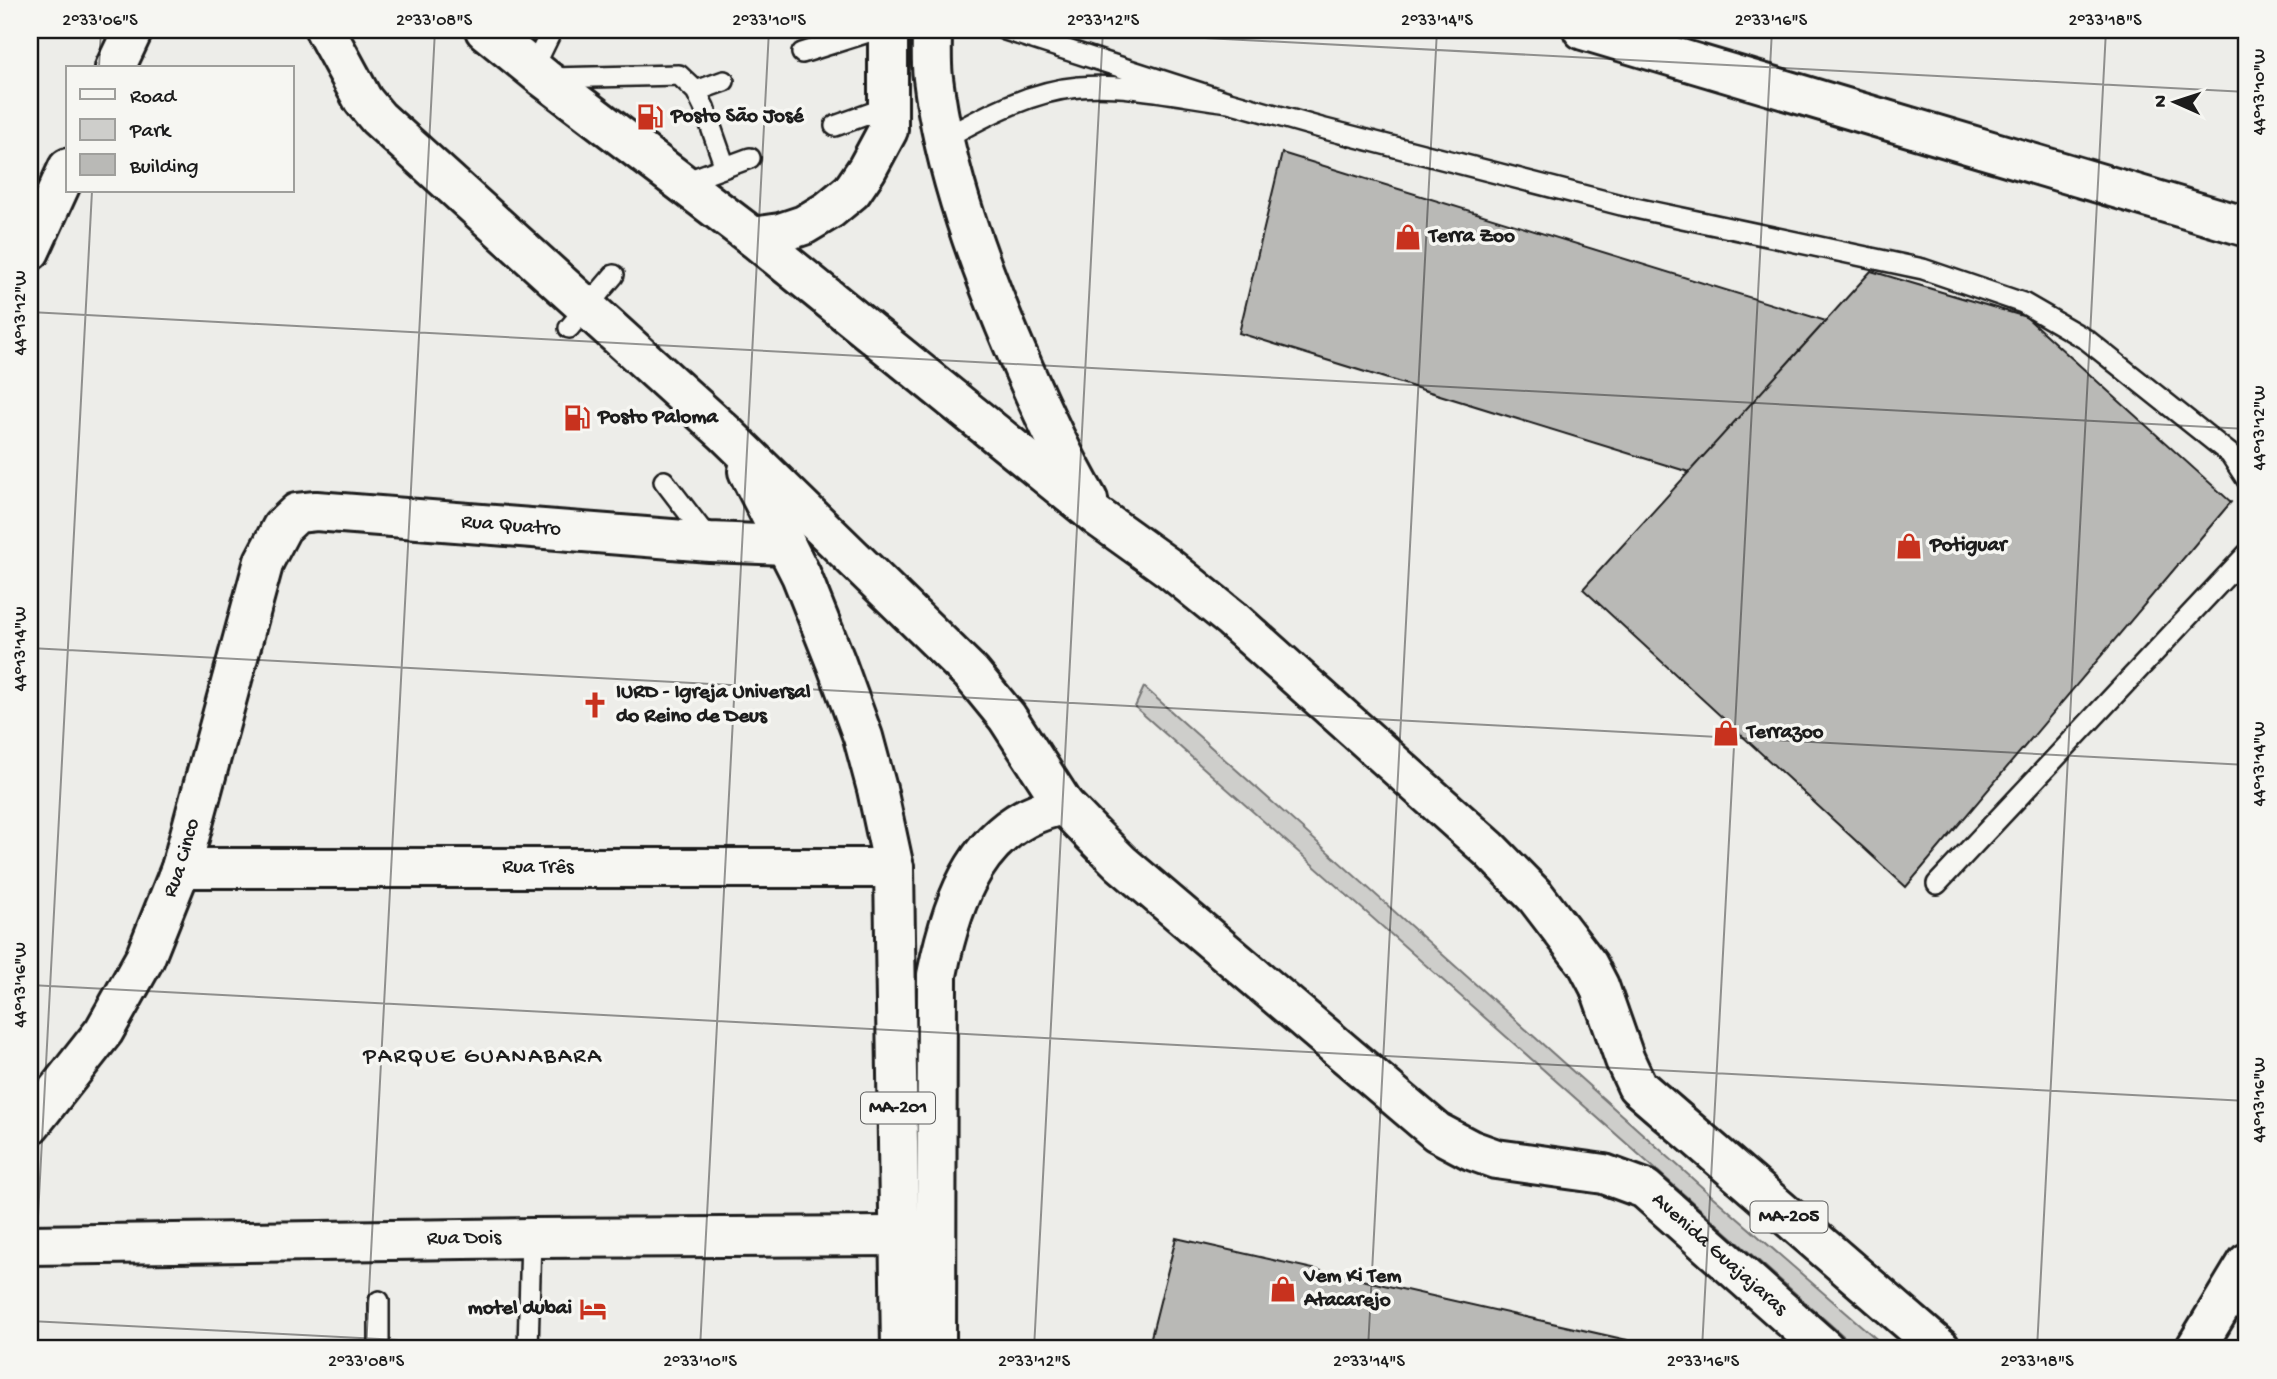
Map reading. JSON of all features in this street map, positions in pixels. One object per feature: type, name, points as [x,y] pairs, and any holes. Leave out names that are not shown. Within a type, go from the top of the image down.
[{"type":"main road","points":[[116,66],[132,30]]},
{"type":"main road","points":[[325,30],[363,100],[378,118],[577,318],[725,433],[971,673],[1007,717],[1064,805]]},
{"type":"main road","points":[[485,30],[753,237],[1098,517]]},
{"type":"main road","points":[[753,237],[780,233],[804,225],[830,210],[852,191],[888,119],[888,30]]},
{"type":"main road","points":[[932,30],[933,76],[944,138],[974,246],[996,307],[1038,402],[1075,478],[1098,517]]},
{"type":"main road","points":[[1583,30],[2247,227]]},
{"type":"main road","points":[[30,251],[66,172]]},
{"type":"main road","points":[[725,433],[753,478],[786,545],[836,663],[863,737],[894,868]]},
{"type":"main road","name":"Rua Quatro","points":[[264,561],[282,527],[297,513],[316,511],[710,542],[786,545]]},
{"type":"main road","name":"MA-205","points":[[1098,517],[1169,568],[1231,618],[1489,849],[1536,897],[1577,949],[1599,986],[1637,1086],[1941,1349]]},
{"type":"main road","name":"Rua Cinco","points":[[30,1125],[104,1031],[145,958],[181,868],[264,561]]},
{"type":"main road","name":"MA-201","points":[[936,1349],[937,975],[943,942],[960,892],[990,845],[1031,814],[1045,808],[1064,805]]},
{"type":"main road","name":"Avenida Guajajaras","points":[[1064,805],[1121,863],[1437,1132],[1471,1150],[1496,1159],[1604,1174],[1645,1189],[1825,1349]]},
{"type":"main road","name":"Rua Três","points":[[181,868],[894,868]]},
{"type":"main road","name":"MA-201","points":[[894,868],[901,1349]]},
{"type":"main road","name":"Rua Dois","points":[[30,1245],[900,1236]]},
{"type":"main road","points":[[2195,1349],[2247,1262]]},
{"type":"lane","points":[[552,30],[539,73],[679,75],[696,91],[725,167]]},
{"type":"lane","points":[[802,53],[875,30]]},
{"type":"lane","points":[[1005,30],[1228,102],[1321,128],[1621,205],[1923,269],[2023,303],[2087,340],[2230,454],[2247,480]]},
{"type":"lane","points":[[696,91],[724,81]]},
{"type":"lane","points":[[944,138],[996,110],[1049,92],[1079,87],[1117,87],[1228,102]]},
{"type":"lane","points":[[835,127],[888,119]]},
{"type":"lane","points":[[682,183],[750,158]]},
{"type":"lane","points":[[577,318],[614,275]]},
{"type":"lane","points":[[664,481],[710,542]]},
{"type":"lane","points":[[1937,884],[2247,554]]},
{"type":"lane","points":[[528,1349],[531,1238]]},
{"type":"lane","points":[[379,1301],[379,1349]]},
{"type":"green space","points":[[1144,687],[1713,1197],[1888,1349],[1858,1349],[1135,707]]},
{"type":"building","name":"Terra Zoo","points":[[1282,153],[1826,321],[1689,472],[1239,333]]},
{"type":"building","name":"Potiguar","points":[[1871,271],[2026,317],[2231,502],[1906,887],[1583,589]]},
{"type":"building","name":"Vem Ki Tem Atacarejo","points":[[1176,1238],[1627,1340],[1638,1349],[1148,1349]]},
{"type":"place","name":"Posto São José","points":[[650,117]]},
{"type":"place","name":"Terra Zoo","points":[[1408,237]]},
{"type":"place","name":"Posto Paloma","points":[[577,418]]},
{"type":"place","name":"Potiguar","points":[[1909,546]]},
{"type":"place","name":"IURD - Igreja Universal do Reino de Deus","points":[[595,705]]},
{"type":"place","name":"Terrazoo","points":[[1726,733]]},
{"type":"place","name":"Vem Ki Tem Atacarejo","points":[[1283,1289]]},
{"type":"place","name":"motel dubai","points":[[593,1309]]},
{"type":"district","name":"PARQUE GUANABARA","points":[[483,1057]]}]
